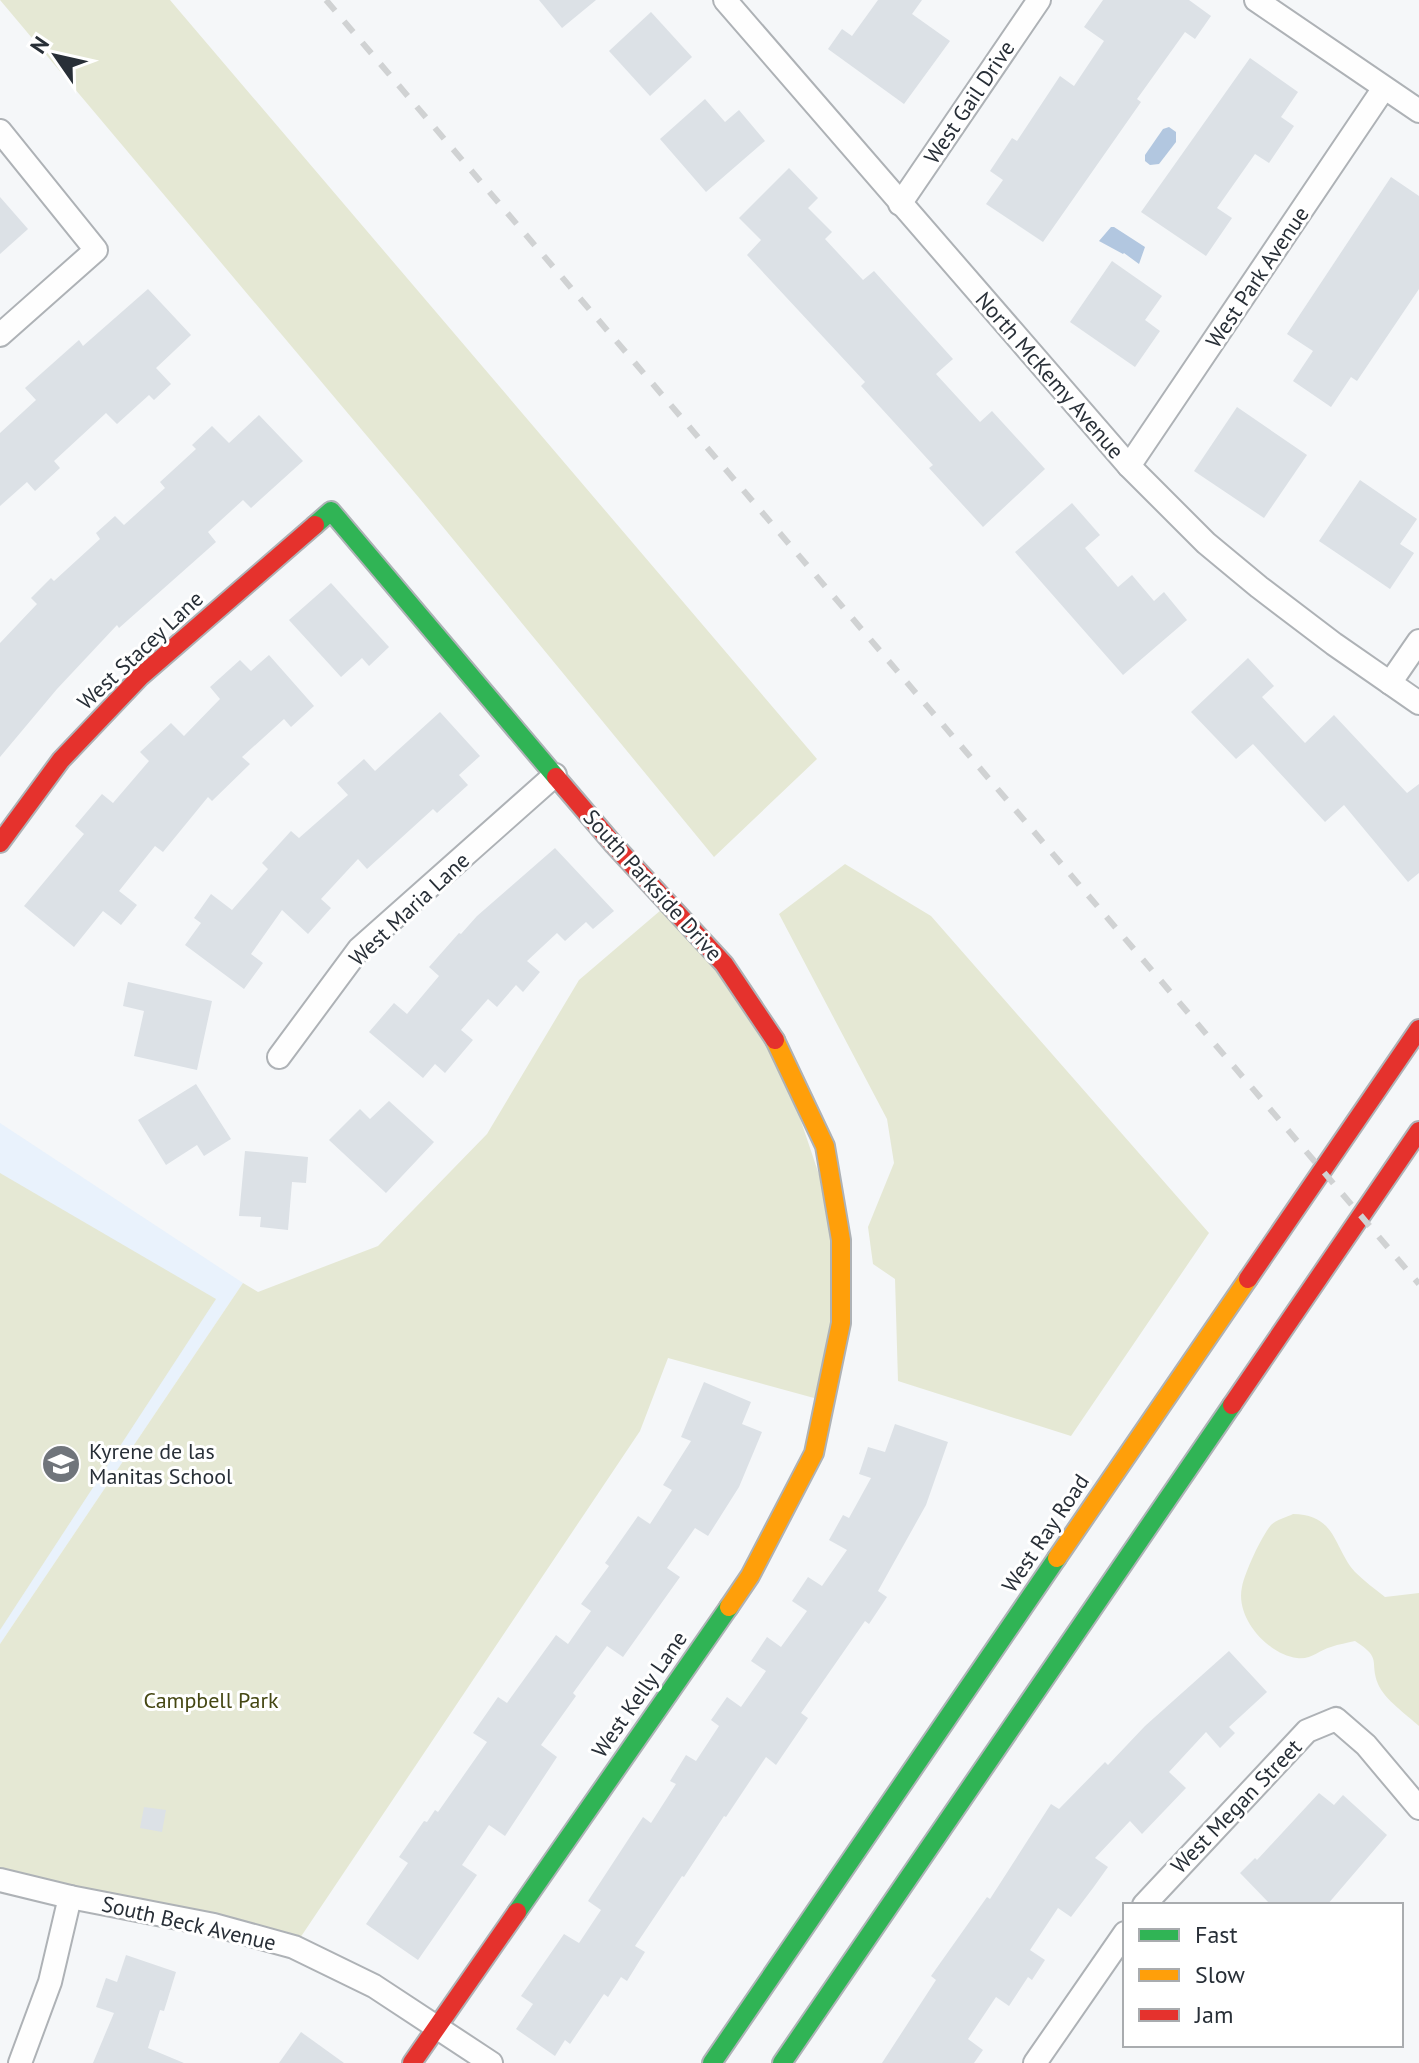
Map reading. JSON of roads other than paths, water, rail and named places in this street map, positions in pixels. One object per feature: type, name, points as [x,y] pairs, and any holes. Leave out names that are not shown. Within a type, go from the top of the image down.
[{"type":"main road","name":"South Parkside Drive","points":[[331,511],[614,845],[724,964],[772,1035],[825,1146],[841,1240],[841,1323]]},
{"type":"main road","name":"West Stacey Lane","points":[[0,843],[61,760],[140,677],[331,511]]},
{"type":"main road","name":"West Ray Road","points":[[712,2063],[1419,1029]]},
{"type":"main road","points":[[782,2063],[1419,1131]]},
{"type":"main road","name":"West Kelly Lane","points":[[412,2063],[750,1576],[814,1453],[841,1323]]},
{"type":"street","name":"North McKemy Avenue","points":[[725,0],[1129,466],[1206,543],[1259,587],[1419,703]]},
{"type":"street","name":"West Gail Drive","points":[[900,204],[1039,0]]},
{"type":"street","points":[[1256,0],[1419,111]]},
{"type":"street","name":"West Park Avenue","points":[[1129,466],[1384,88]]},
{"type":"street","points":[[0,131],[96,250],[0,335]]},
{"type":"street","points":[[1390,683],[1419,641]]},
{"type":"street","name":"West Maria Lane","points":[[279,1057],[359,949],[555,775]]},
{"type":"street","name":"West Megan Street","points":[[1146,1903],[1307,1731],[1336,1719],[1366,1745],[1419,1808]]},
{"type":"street","name":"South Beck Avenue","points":[[0,1880],[214,1925],[294,1947],[374,1986],[491,2063]]},
{"type":"street","points":[[20,2063],[50,1982],[70,1897]]},
{"type":"street","points":[[1035,2063],[1123,1936]]},
{"type":"water","points":[[1169,127],[1176,132],[1176,142],[1159,164],[1150,165],[1145,161],[1145,155],[1163,129]]},
{"type":"water","points":[[1111,227],[1145,247],[1139,264],[1099,241]]},
{"type":"railway","points":[[326,0],[1419,1284]]},
{"type":"place","name":"Kyrene de las Manitas School","points":[[61,1464]]},
{"type":"park label","name":"Campbell Park","points":[[211,1700]]}]
